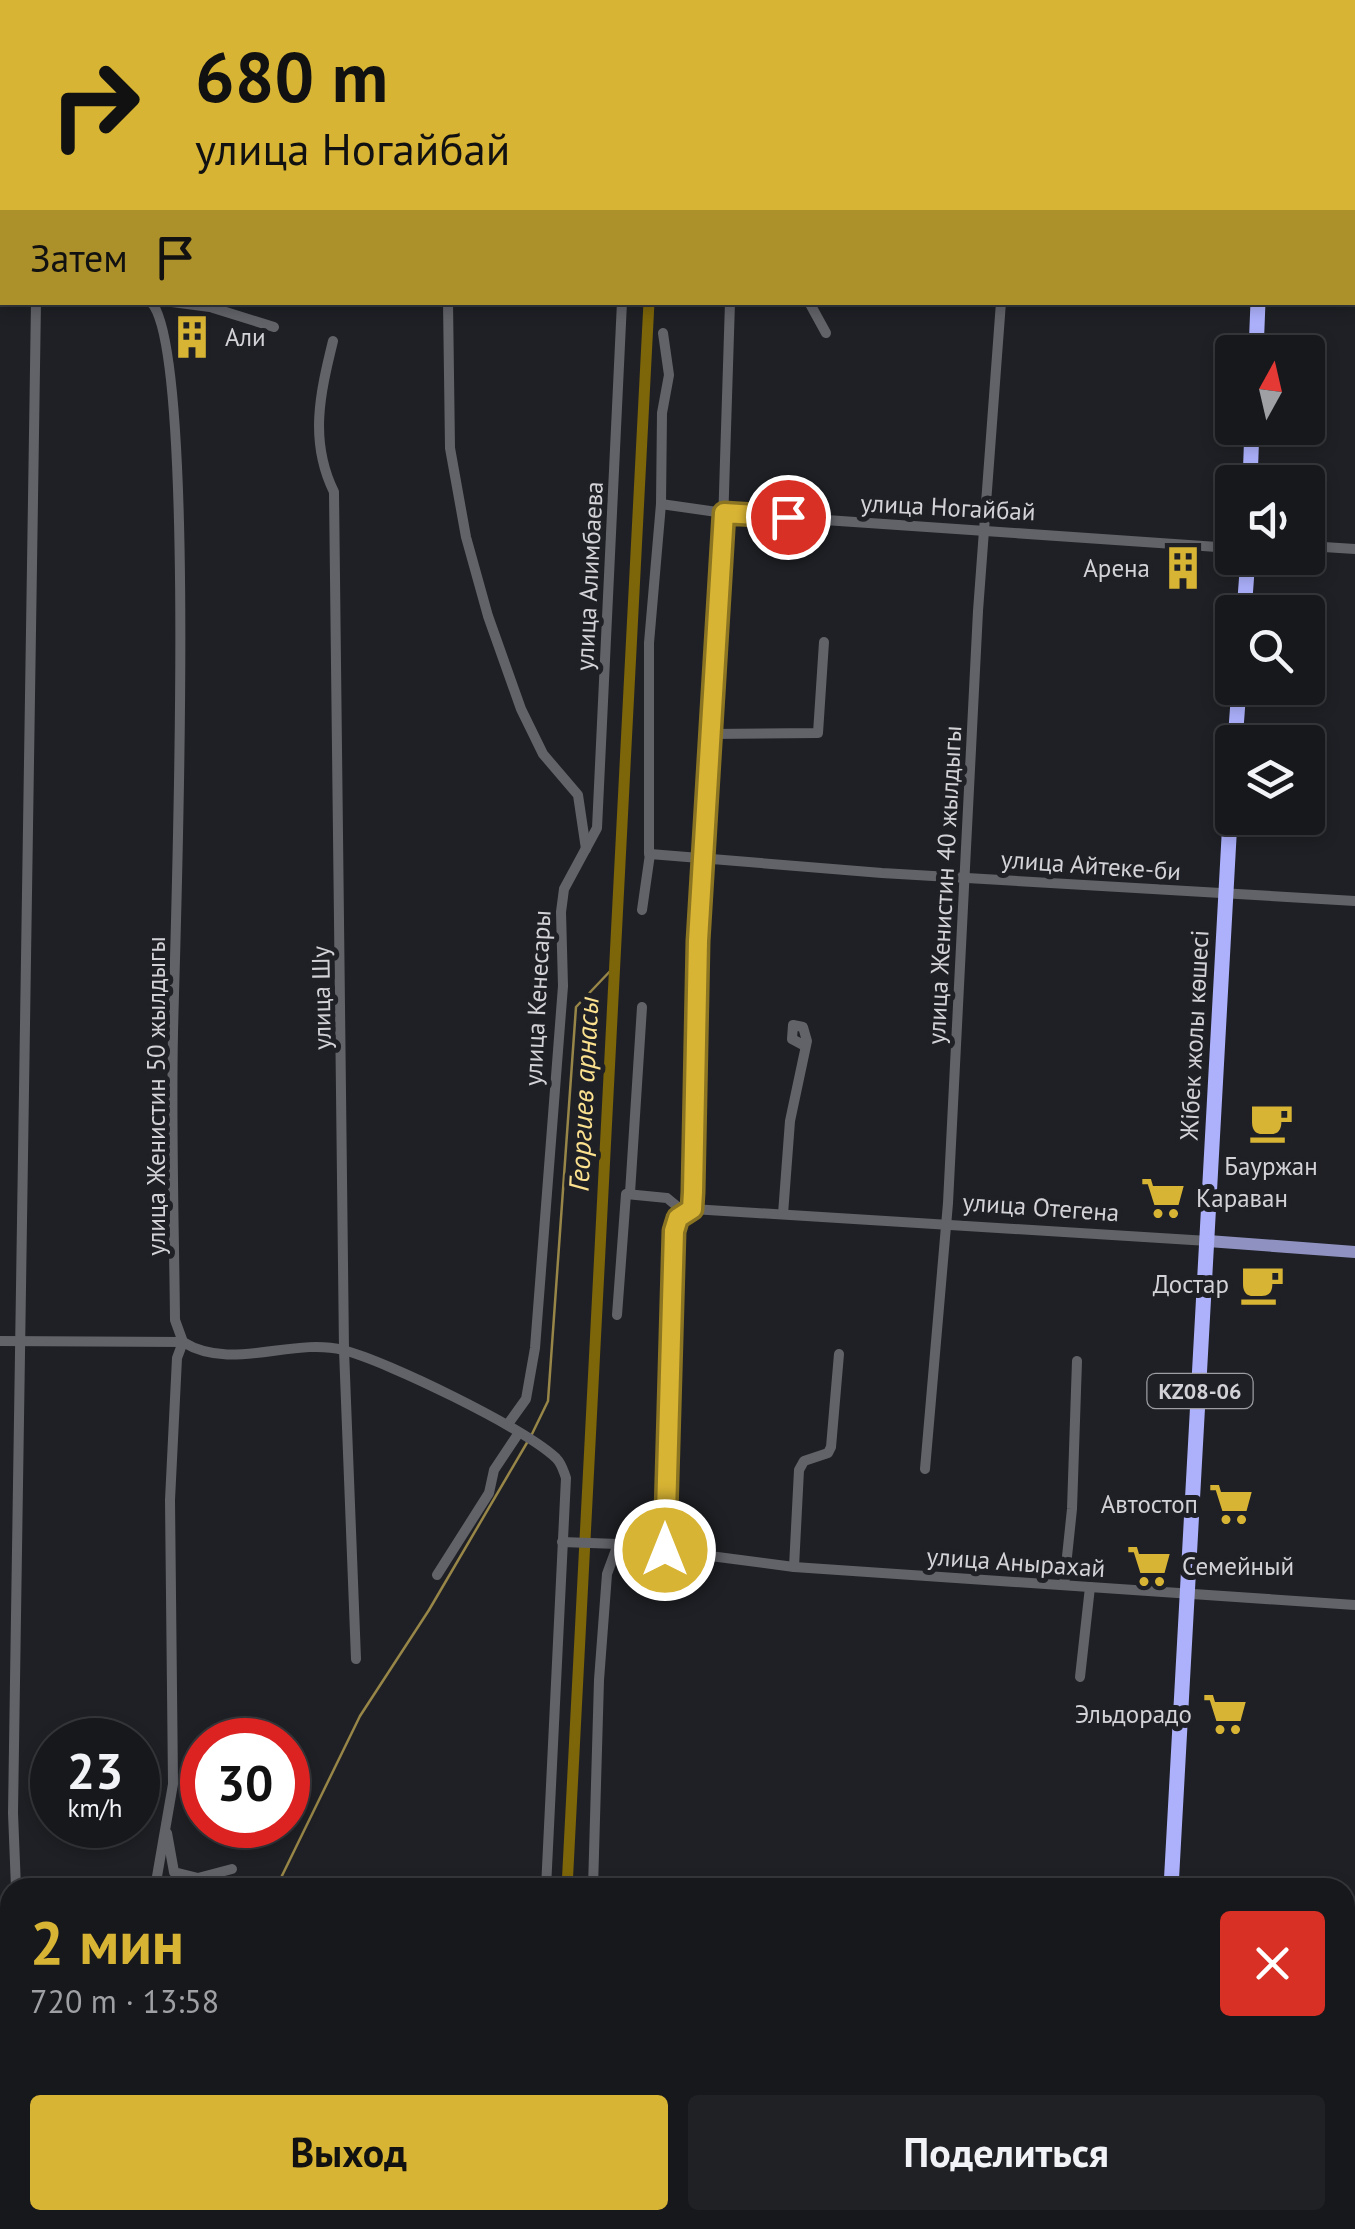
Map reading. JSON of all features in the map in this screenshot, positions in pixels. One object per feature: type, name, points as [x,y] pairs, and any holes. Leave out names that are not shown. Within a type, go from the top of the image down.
[{"type":"highway","points":[[1257,335],[1258,305]]},
{"type":"highway","name":"Жібек жолы көшесі","points":[[1172,1878],[1229,835]]},
{"type":"main road","name":"улица Отегена","points":[[1208,1241],[1355,1252]]},
{"type":"street","points":[[16,1878],[13,1812],[36,305]]},
{"type":"street","name":"улица Женистин 50 жылдыгы","points":[[153,305],[163,322],[175,432],[182,790],[173,1036],[175,1320],[183,1342],[177,1358],[170,1500],[173,1784],[168,1834],[160,1846],[156,1878]]},
{"type":"street","points":[[195,305],[274,327]]},
{"type":"street","points":[[448,305],[450,448],[466,537],[488,616],[522,709],[543,754],[578,794],[586,848]]},
{"type":"street","name":"улица Алимбаева","points":[[586,848],[597,828],[622,305]]},
{"type":"street","points":[[665,1550],[674,1231],[688,1210],[696,987],[724,513],[730,305]]},
{"type":"street","points":[[811,305],[826,334]]},
{"type":"street","name":"улица Женистин 40 жылдыгы","points":[[925,1469],[946,1224],[1001,305]]},
{"type":"street","points":[[642,910],[649,854],[649,642],[661,504],[662,413],[669,375],[663,333]]},
{"type":"street","name":"улица Шу","points":[[334,341],[317,422],[318,454],[334,492],[344,1350],[356,1659]]},
{"type":"street","name":"улица Ногайбай","points":[[661,504],[724,513],[1215,547]]},
{"type":"street","points":[[1325,547],[1355,549]]},
{"type":"street","points":[[712,734],[818,733],[824,642]]},
{"type":"street","name":"улица Кенесары","points":[[508,1424],[526,1400],[536,1348],[563,986],[561,912],[564,889],[586,848]]},
{"type":"street","name":"улица Айтеке-би","points":[[649,854],[1355,901]]},
{"type":"street","points":[[617,1314],[625,1201],[630,1192],[642,1007]]},
{"type":"street","points":[[783,1214],[790,1121],[804,1071],[804,1046]]},
{"type":"street","name":"улица Отегена","points":[[630,1192],[668,1198],[688,1210],[1208,1241]]},
{"type":"street","points":[[0,1341],[183,1342],[212,1353],[344,1350],[508,1424],[560,1462],[566,1478],[546,1878]]},
{"type":"street","points":[[794,1567],[799,1470],[804,1461],[828,1454],[831,1446],[839,1354]]},
{"type":"street","points":[[1064,1584],[1072,1509],[1077,1361]]},
{"type":"street","points":[[438,1575],[489,1493],[494,1470],[518,1434]]},
{"type":"street","name":"улица Анырахай","points":[[562,1542],[614,1544],[794,1567],[1355,1605]]},
{"type":"street","points":[[594,1878],[596,1767],[607,1574],[614,1544]]},
{"type":"street","points":[[1080,1678],[1090,1587]]},
{"type":"street","points":[[168,1834],[174,1872],[198,1878],[232,1869]]},
{"type":"waterway","name":"Георгиев арнасы","points":[[568,1878],[649,305]]},
{"type":"waterway","points":[[532,1434],[548,1401],[576,1007],[614,967]]},
{"type":"waterway","points":[[281,1878],[360,1716],[429,1610],[528,1441]]},
{"type":"place","name":"Али","points":[[192,337]]},
{"type":"place","name":"Арена","points":[[1183,568]]},
{"type":"place","name":"Бауржан","points":[[1271,1122]]},
{"type":"place","name":"Караван","points":[[1163,1198]]},
{"type":"place","name":"Достар","points":[[1262,1284]]},
{"type":"place","name":"Автостоп","points":[[1231,1504]]},
{"type":"place","name":"Семейный","points":[[1149,1566]]},
{"type":"place","name":"Эльдорадо","points":[[1225,1714]]},
{"type":"route","points":[[665,1550],[674,1231],[678,1218],[692,1209],[698,941],[724,513],[788,517]]}]
